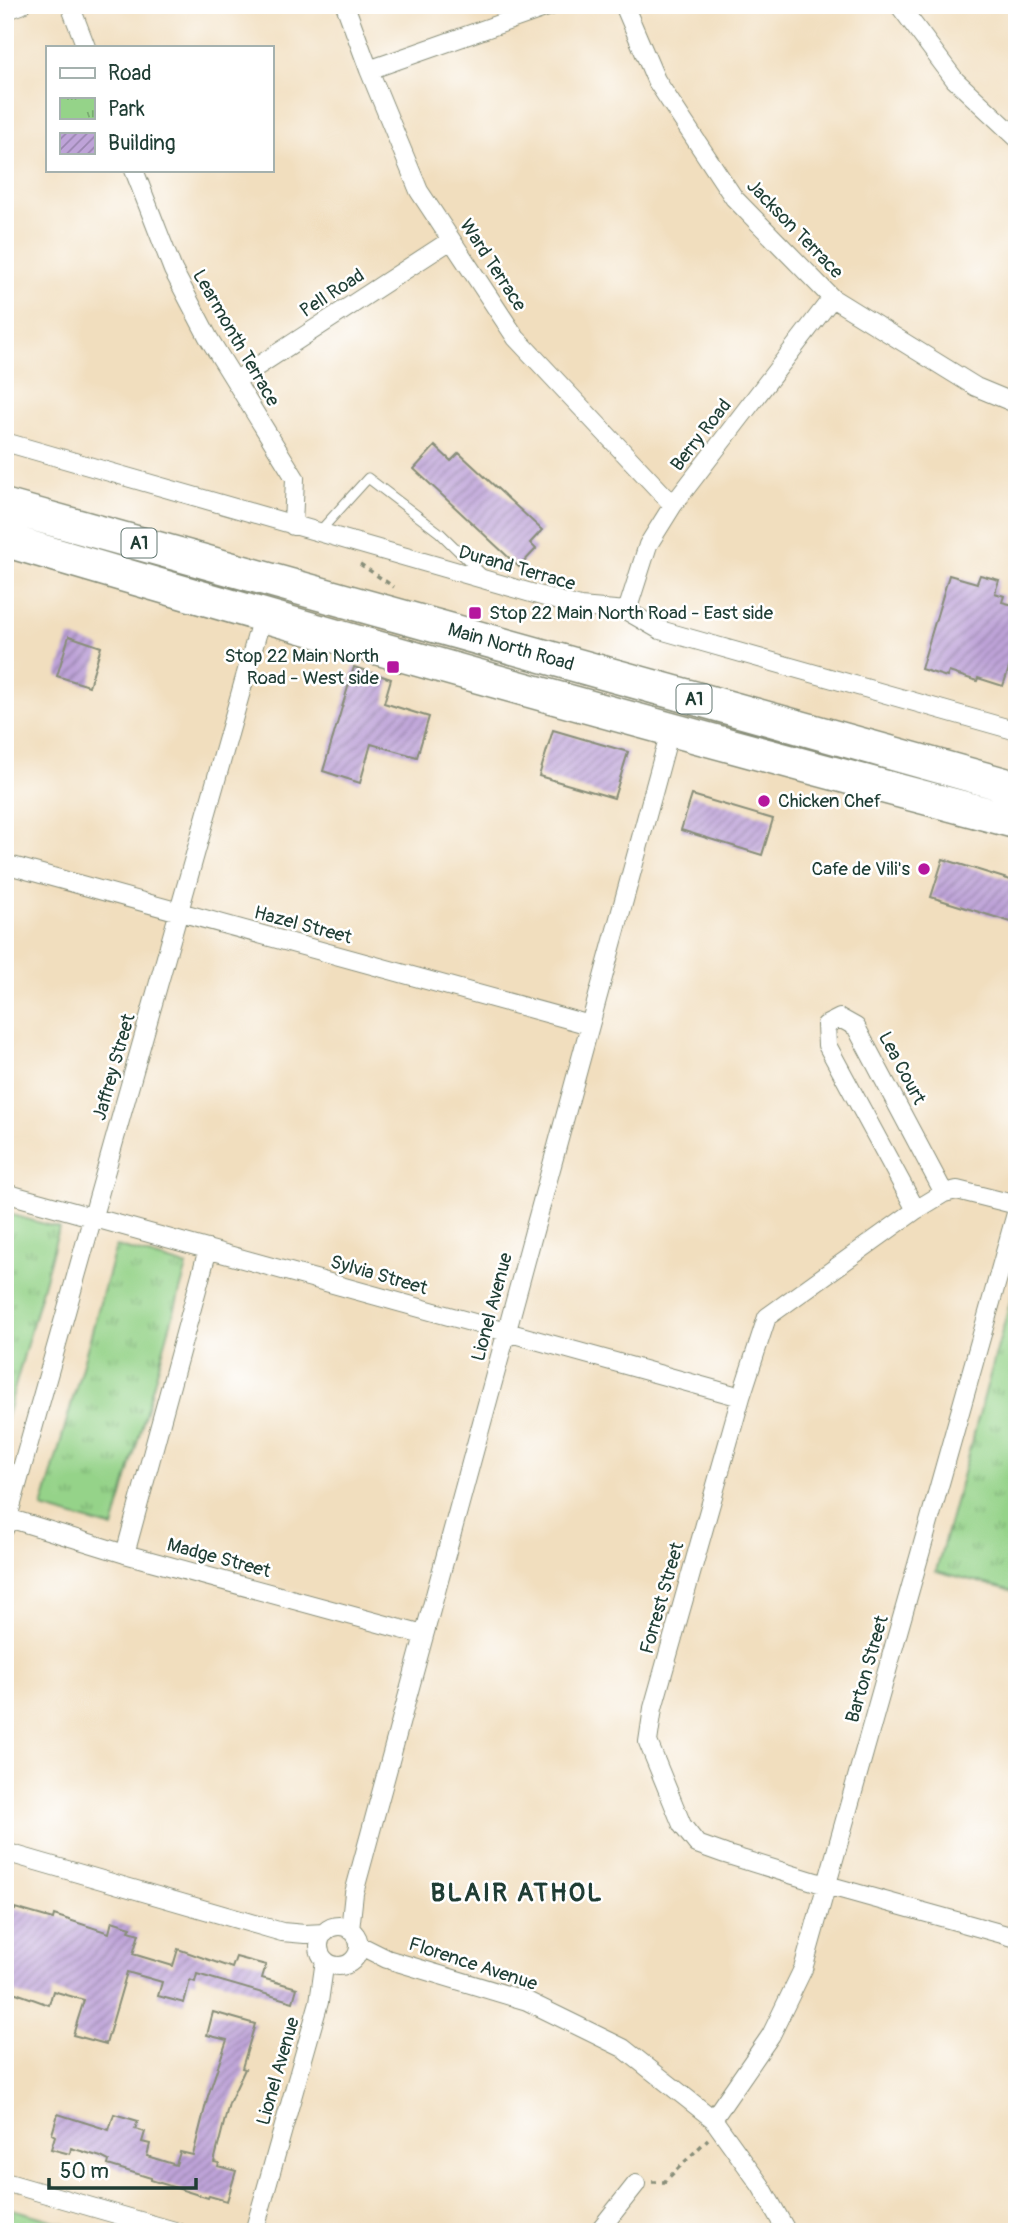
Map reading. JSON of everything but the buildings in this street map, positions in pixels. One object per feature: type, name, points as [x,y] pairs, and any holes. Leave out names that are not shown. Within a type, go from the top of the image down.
[{"type":"highway","name":"Main North Road","points":[[5,506],[1017,788]]},
{"type":"highway","name":"Main North Road","points":[[5,540],[262,617],[670,731],[1017,822]]},
{"type":"highway","points":[[262,617],[272,581]]},
{"type":"street","points":[[5,11],[21,5]]},
{"type":"street","points":[[70,5],[86,46]]},
{"type":"street","name":"Ward Terrace","points":[[345,5],[419,191],[451,240],[516,338],[673,505]]},
{"type":"street","points":[[369,70],[553,5]]},
{"type":"street","name":"Jackson Terrace","points":[[624,5],[656,80],[734,198],[832,298],[976,387],[1017,404]]},
{"type":"street","points":[[899,5],[955,80],[1017,138]]},
{"type":"street","name":"Learmonth Terrace","points":[[135,172],[173,270],[208,337],[295,478],[293,526]]},
{"type":"street","name":"Pell Road","points":[[235,381],[451,240]]},
{"type":"street","name":"Berry Road","points":[[627,611],[648,545],[673,505],[832,298]]},
{"type":"street","name":"Durand Terrace","points":[[5,442],[580,607],[627,611],[660,630],[1017,731]]},
{"type":"street","name":"Jaffrey Street","points":[[6,1521],[94,1218],[262,617]]},
{"type":"street","name":"Lionel Avenue","points":[[254,2232],[319,2002],[354,1893],[670,731]]},
{"type":"street","name":"Hazel Street","points":[[5,864],[590,1025]]},
{"type":"street","name":"Lea Court","points":[[915,1210],[827,1045],[826,1025],[840,1018],[856,1027],[944,1193]]},
{"type":"street","points":[[944,1193],[957,1190],[1017,1208]]},
{"type":"street","name":"Sylvia Street","points":[[5,1193],[741,1397]]},
{"type":"street","name":"Forrest Street","points":[[944,1193],[915,1210],[767,1317],[741,1397],[653,1708],[648,1742],[682,1825],[697,1844],[828,1885],[1017,1938]]},
{"type":"street","name":"Barton Street","points":[[716,2124],[771,2035],[803,1969],[1017,1208]]},
{"type":"street","points":[[125,1554],[208,1249]]},
{"type":"street","name":"Madge Street","points":[[6,1521],[423,1634]]},
{"type":"street","name":"Florence Avenue","points":[[5,1852],[527,2001],[623,2048],[716,2124],[761,2186],[787,2232]]},
{"type":"street","points":[[5,2182],[178,2232]]},
{"type":"street","points":[[598,2232],[636,2183]]},
{"type":"lane","points":[[318,533],[368,478],[440,533],[489,582]]},
{"type":"path","points":[[359,564],[405,594]]},
{"type":"path","points":[[636,2183],[664,2182],[716,2124]]},
{"type":"green space","points":[[5,1213],[59,1228],[5,1423]]},
{"type":"green space","points":[[116,1246],[187,1266],[113,1528],[42,1508]]},
{"type":"green space","points":[[1017,1277],[1017,1592],[936,1571]]},
{"type":"green space","points":[[5,2207],[93,2232],[5,2232]]},
{"type":"place","name":"Stop 22 Main North Road - East side","points":[[475,613]]},
{"type":"place","name":"Stop 22 Main North Road - West side","points":[[393,667]]},
{"type":"place","name":"Chicken Chef","points":[[764,801]]},
{"type":"place","name":"Cafe de Vili's","points":[[924,869]]},
{"type":"district","name":"BLAIR ATHOL","points":[[517,1893]]}]
